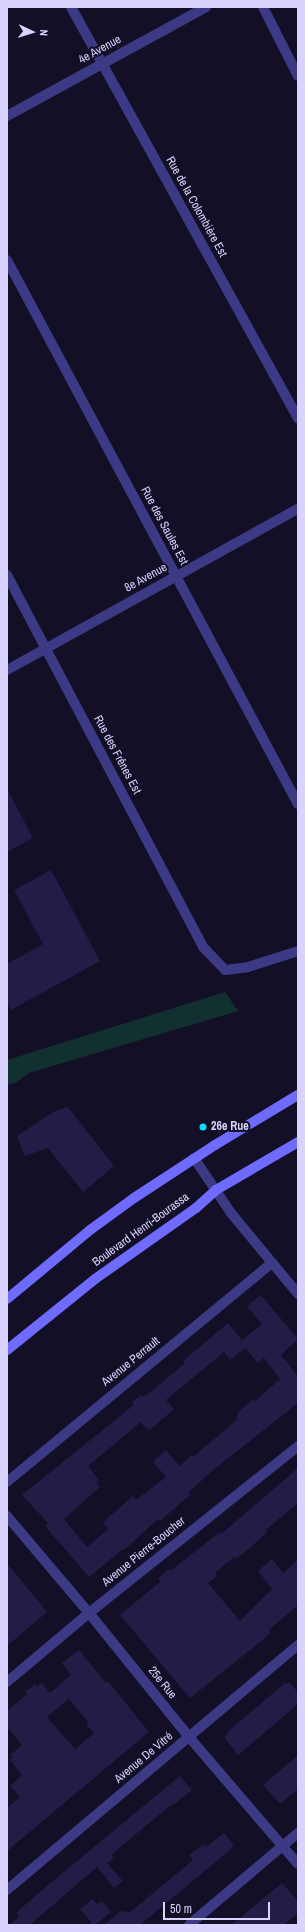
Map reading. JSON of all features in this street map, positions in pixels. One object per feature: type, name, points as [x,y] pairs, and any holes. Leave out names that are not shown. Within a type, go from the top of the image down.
[{"type":"main road","points":[[7,1299],[90,1230],[194,1158],[298,1095]]},
{"type":"main road","name":"Boulevard Henri-Bourassa","points":[[7,1350],[95,1279],[196,1208],[216,1190],[298,1142]]},
{"type":"street","name":"Rue de la Colombière Est","points":[[70,7],[298,419]]},
{"type":"street","name":"4e Avenue","points":[[7,116],[206,7]]},
{"type":"street","points":[[262,7],[298,76]]},
{"type":"street","name":"Rue des Saules Est","points":[[7,260],[298,804]]},
{"type":"street","name":"8e Avenue","points":[[7,670],[298,509]]},
{"type":"street","name":"Rue des Frênes Est","points":[[7,575],[203,947],[225,970],[248,967],[298,951]]},
{"type":"street","points":[[194,1158],[231,1214],[298,1294]]},
{"type":"street","name":"Avenue Perrault","points":[[7,1482],[272,1263]]},
{"type":"street","name":"Avenue Pierre-Boucher","points":[[7,1682],[89,1613],[298,1446]]},
{"type":"street","name":"25e Rue","points":[[7,1516],[89,1613],[189,1737],[298,1864]]},
{"type":"street","name":"Avenue De Vitré","points":[[7,1890],[298,1645]]},
{"type":"street","points":[[189,1925],[298,1833]]},
{"type":"green space","points":[[225,992],[238,1011],[29,1073],[17,1082],[7,1085],[7,1060]]},
{"type":"building","points":[[7,789],[33,838],[7,852]]},
{"type":"building","points":[[51,870],[100,961],[11,1010],[7,1003],[7,964],[43,944],[14,890]]},
{"type":"building","points":[[68,1107],[114,1166],[83,1192],[48,1148],[25,1156],[17,1136],[53,1112]]},
{"type":"building","points":[[261,1295],[298,1339],[281,1355],[298,1376],[298,1403],[212,1471],[188,1493],[190,1495],[160,1521],[158,1519],[124,1550],[123,1549],[89,1577],[45,1526],[48,1523],[22,1495],[130,1408],[134,1404],[132,1402],[141,1395],[143,1397],[146,1394],[147,1395],[185,1363],[183,1361],[228,1323],[242,1340],[262,1324],[247,1306]],"holes":[[[245,1348],[258,1363],[264,1358],[280,1379],[255,1401],[253,1399],[237,1413],[238,1415],[236,1417],[238,1419],[193,1457],[192,1455],[179,1466],[166,1450],[153,1462],[166,1477],[136,1500],[133,1496],[103,1522],[108,1529],[87,1547],[64,1519],[100,1487],[96,1482],[99,1480],[88,1466],[141,1422],[147,1429],[149,1428],[150,1430],[174,1409],[166,1400],[224,1352],[230,1360]]]},
{"type":"building","points":[[298,1468],[298,1503],[268,1528],[266,1530],[267,1532],[251,1547],[236,1559],[234,1557],[215,1573],[217,1576],[208,1583],[240,1621],[272,1589],[258,1571],[272,1559],[283,1573],[298,1560],[298,1605],[269,1630],[271,1632],[260,1642],[190,1698],[120,1615],[161,1581],[158,1578],[169,1569],[170,1571],[220,1532],[221,1534]]},
{"type":"building","points":[[7,1563],[47,1612],[7,1646]]},
{"type":"building","points":[[79,1650],[106,1683],[108,1681],[149,1732],[7,1851],[7,1808],[20,1797],[10,1786],[22,1775],[10,1760],[12,1758],[10,1755],[22,1745],[7,1727],[7,1711],[27,1694],[25,1692],[35,1684],[37,1687],[42,1683],[50,1693],[71,1675],[62,1663]],"holes":[[[69,1699],[88,1722],[86,1724],[94,1733],[75,1749],[47,1717]]]},
{"type":"building","points":[[289,1682],[298,1692],[298,1704],[238,1755],[224,1737],[228,1734],[227,1732],[285,1683],[287,1684]]},
{"type":"building","points":[[298,1755],[298,1789],[280,1804],[263,1785]]},
{"type":"building","points":[[180,1776],[192,1790],[173,1805],[172,1804],[111,1855],[114,1858],[107,1863],[123,1881],[114,1888],[97,1867],[30,1925],[9,1925],[19,1917],[17,1912],[42,1890]]},
{"type":"building","points":[[224,1833],[234,1845],[230,1850],[140,1925],[104,1925],[122,1910],[124,1913],[127,1911],[129,1913],[193,1860],[189,1855],[204,1844],[206,1847]]},
{"type":"building","points":[[282,1883],[298,1901],[298,1913],[284,1925],[231,1925]]},
{"type":"building","points":[[93,1899],[97,1904],[102,1901],[111,1912],[95,1925],[93,1925],[80,1909]]},
{"type":"place","name":"26e Rue","points":[[203,1127]]}]
